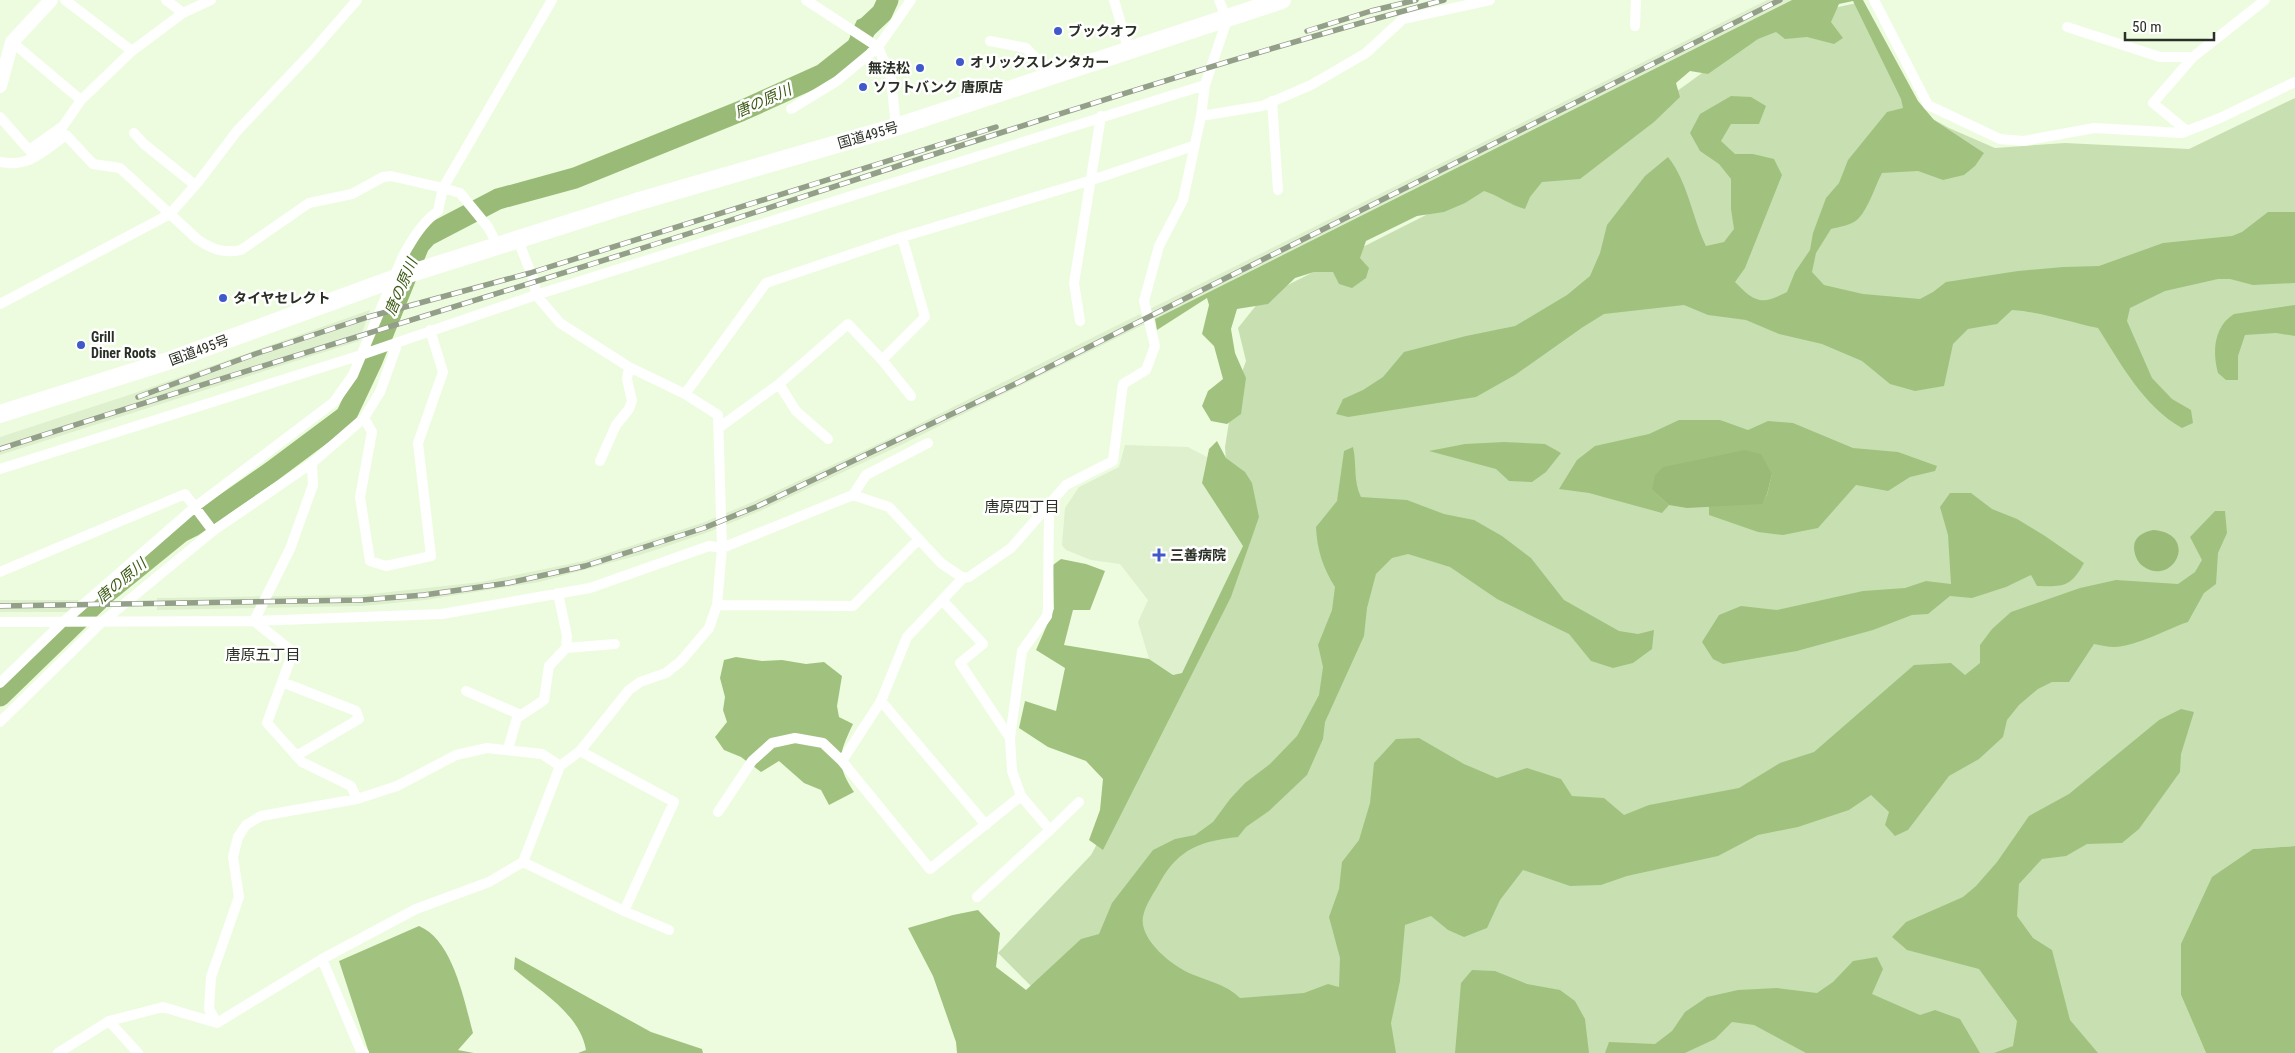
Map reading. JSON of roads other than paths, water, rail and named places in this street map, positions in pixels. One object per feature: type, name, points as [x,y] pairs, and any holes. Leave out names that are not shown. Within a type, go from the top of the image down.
[{"type":"highway","name":"国道495号","points":[[0,414],[171,360],[395,279],[636,202],[896,127],[1227,20],[1279,1]]},
{"type":"street","points":[[0,86],[12,42],[51,0]]},
{"type":"street","points":[[65,0],[132,51]]},
{"type":"street","points":[[166,0],[183,13]]},
{"type":"street","points":[[0,117],[29,150],[63,126],[81,100],[132,51],[183,13],[211,0]]},
{"type":"street","points":[[0,304],[170,214],[196,185],[237,131],[310,54],[357,0]]},
{"type":"street","points":[[0,682],[65,622],[197,509],[334,402],[353,375],[412,240],[426,221],[438,211],[443,188],[552,0]]},
{"type":"street","points":[[806,0],[878,47],[891,78],[896,127]]},
{"type":"street","points":[[791,108],[837,81],[878,47],[911,0]]},
{"type":"street","points":[[1114,0],[1130,51]]},
{"type":"street","points":[[842,760],[881,701],[907,637],[963,578],[969,577],[1011,548],[1066,485],[1113,461],[1123,384],[1146,370],[1155,346],[1144,301],[1159,246],[1183,200],[1193,146],[1201,116],[1205,85],[1227,20],[1218,0]]},
{"type":"street","points":[[1201,116],[1262,106],[1310,85],[1366,53],[1403,19],[1490,0]]},
{"type":"street","points":[[1635,26],[1636,0]]},
{"type":"street","points":[[1874,0],[1928,105],[2000,139],[2023,141],[2094,128],[2182,133],[2220,118],[2295,82]]},
{"type":"street","points":[[2187,131],[2153,104],[2193,57],[2265,0]]},
{"type":"street","points":[[2067,27],[2160,58],[2193,57]]},
{"type":"street","points":[[990,41],[1026,48],[1053,76]]},
{"type":"street","points":[[12,42],[81,100]]},
{"type":"street","points":[[0,469],[358,356],[536,295],[1101,116],[1205,85]]},
{"type":"street","points":[[1272,101],[1278,190]]},
{"type":"street","points":[[1080,321],[1074,283],[1101,116]]},
{"type":"street","points":[[134,133],[144,144],[196,185]]},
{"type":"street","points":[[0,162],[10,164],[30,161],[66,135],[93,164],[120,168],[209,247],[230,253],[241,250],[309,203],[352,194],[383,176],[460,192],[488,227],[498,246]]},
{"type":"street","points":[[685,394],[766,283],[902,237],[1092,180],[1193,146]]},
{"type":"street","points":[[882,360],[925,317],[902,237]]},
{"type":"street","points":[[58,1053],[109,1021],[163,1007],[217,1023],[322,959],[416,910],[489,882],[523,862],[560,766],[580,751],[629,690],[640,682],[666,673],[681,661],[709,628],[716,605],[722,548],[718,484],[720,427],[718,415],[685,394],[629,367],[560,323],[536,295],[534,281],[518,240]]},
{"type":"street","points":[[720,427],[779,384],[848,324],[882,360],[911,396]]},
{"type":"street","points":[[364,418],[372,432],[360,497],[370,560],[386,566],[431,556],[418,443],[443,372],[430,330]]},
{"type":"street","points":[[0,722],[97,623],[211,528],[312,463],[364,418],[380,392],[394,343]]},
{"type":"street","points":[[600,461],[616,425],[629,409],[632,401],[627,379],[629,367]]},
{"type":"street","points":[[779,384],[796,411],[828,439]]},
{"type":"street","points":[[0,622],[254,622],[442,614],[590,588],[710,546],[722,548],[853,495],[866,475],[928,443]]},
{"type":"street","points":[[254,622],[290,549],[313,485],[312,463]]},
{"type":"street","points":[[0,572],[185,494],[211,528]]},
{"type":"street","points":[[853,495],[889,507],[918,540],[942,563],[963,578]]},
{"type":"street","points":[[1049,504],[1047,616],[1022,651],[1010,738],[1012,771],[1021,796],[1050,830]]},
{"type":"street","points":[[716,605],[854,606],[918,540]]},
{"type":"street","points":[[508,749],[517,718],[544,700],[549,666],[566,648],[567,636],[558,593]]},
{"type":"street","points":[[943,601],[983,644],[960,663],[1010,738]]},
{"type":"street","points":[[254,622],[293,652],[267,723],[302,762],[351,786],[357,799]]},
{"type":"street","points":[[566,648],[614,644]]},
{"type":"street","points":[[282,682],[356,711],[359,719],[296,756]]},
{"type":"street","points":[[466,691],[521,715]]},
{"type":"street","points":[[881,701],[986,826]]},
{"type":"street","points":[[718,812],[752,761],[772,743],[795,738],[823,743],[842,760],[930,868],[986,826],[1021,796]]},
{"type":"street","points":[[217,1023],[209,1009],[211,977],[239,897],[233,857],[238,837],[246,824],[261,816],[357,799],[397,786],[456,755],[487,748],[542,754],[560,766]]},
{"type":"street","points":[[580,751],[674,802],[624,911]]},
{"type":"street","points":[[977,897],[1079,802]]},
{"type":"street","points":[[523,862],[624,911],[669,930]]},
{"type":"street","points":[[322,959],[364,1053]]},
{"type":"street","points":[[109,1021],[138,1053]]},
{"type":"waterway","name":"唐の原川","points":[[0,696],[106,593],[181,532],[193,526],[271,472],[346,416],[372,361],[419,245],[427,236],[498,199],[575,178],[741,111],[823,74],[857,47],[865,29],[882,13],[888,0]]},
{"type":"railway","points":[[1307,31],[1371,11],[1416,0]]},
{"type":"railway","points":[[0,449],[635,251],[993,135],[1263,51],[1444,0]]},
{"type":"railway","points":[[0,606],[362,600],[424,595],[508,583],[585,566],[704,528],[758,506],[1015,384],[1780,0]]},
{"type":"railway","points":[[138,397],[255,354],[368,317],[530,273],[996,127]]},
{"type":"place","name":"ブックオフ","points":[[1058,31]]},
{"type":"place","name":"オリックスレンタカー","points":[[960,62]]},
{"type":"place","name":"無法松","points":[[920,68]]},
{"type":"place","name":"ソフトバンク 唐原店","points":[[863,87]]},
{"type":"place","name":"タイヤセレクト","points":[[223,298]]},
{"type":"place","name":"Grill Diner Roots","points":[[81,345]]},
{"type":"place","name":"三善病院","points":[[1159,555]]},
{"type":"district","name":"唐原四丁目","points":[[1022,507]]},
{"type":"district","name":"唐原五丁目","points":[[263,655]]}]
